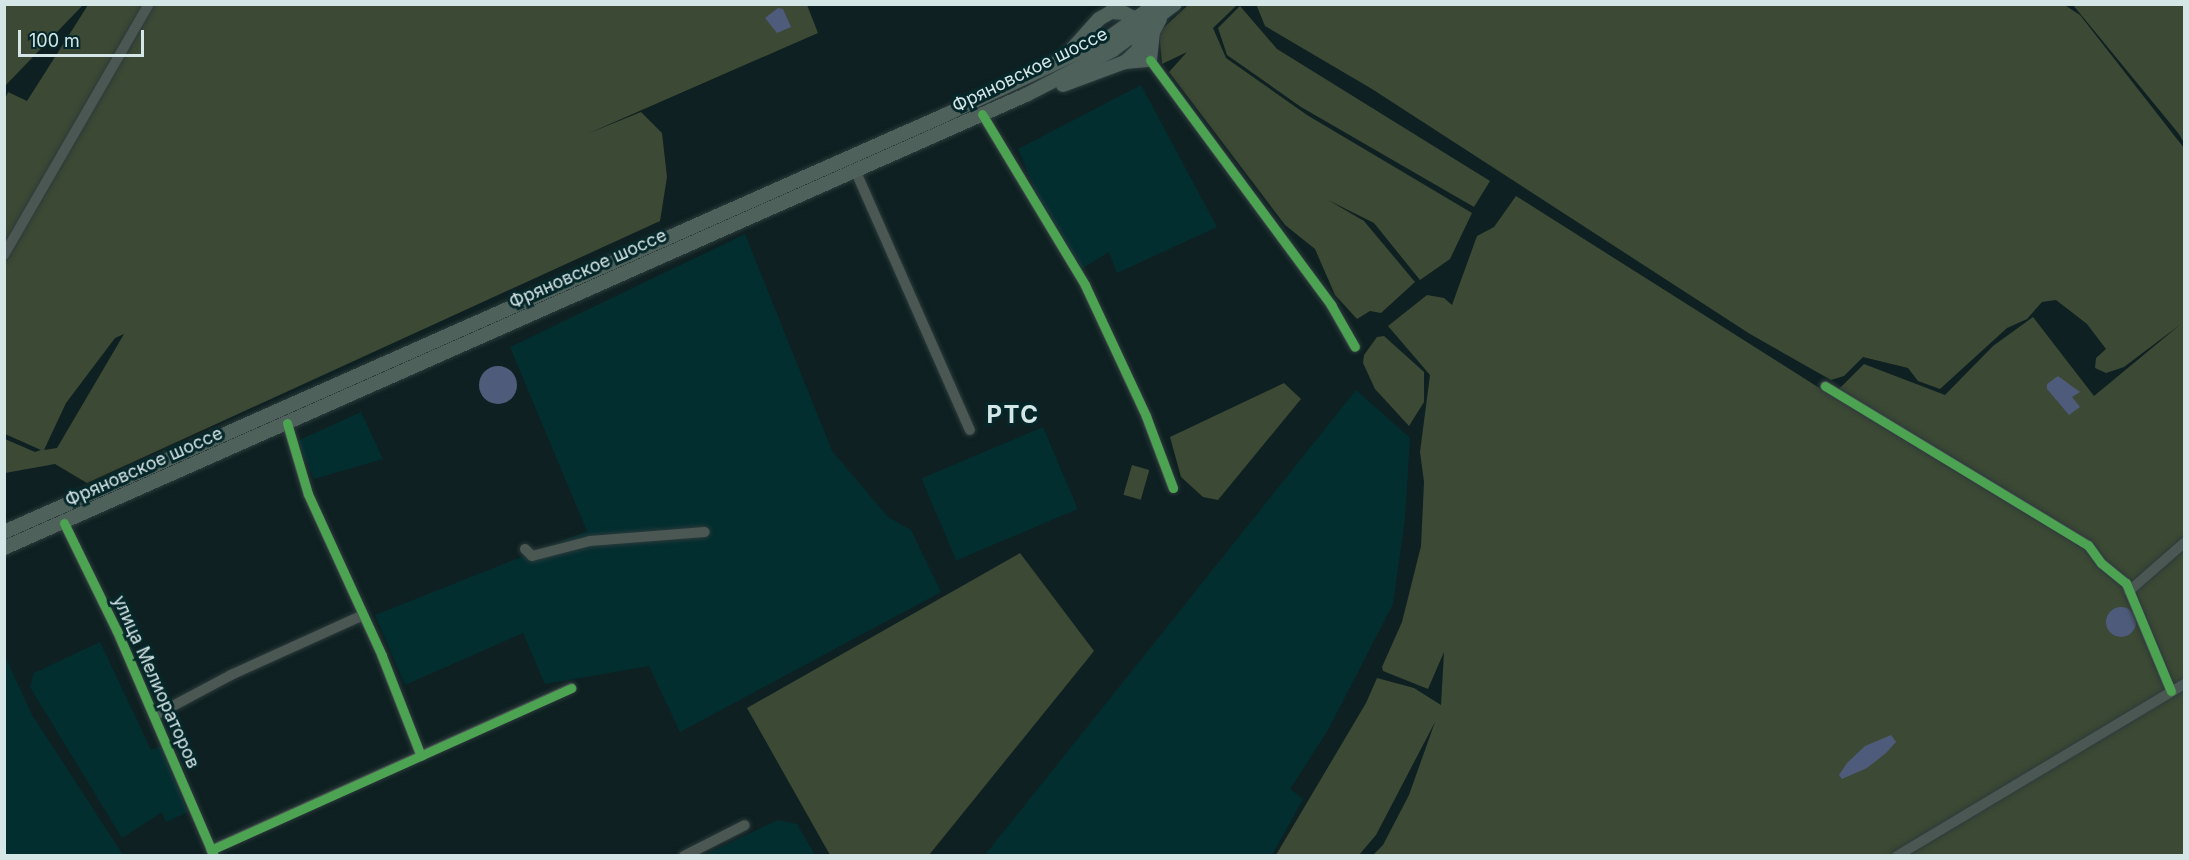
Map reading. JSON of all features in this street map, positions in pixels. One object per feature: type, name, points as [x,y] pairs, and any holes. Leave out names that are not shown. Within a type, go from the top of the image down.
[{"type":"main road","name":"Фряновское шоссе","points":[[4,548],[1026,95],[1165,7]]},
{"type":"main road","points":[[1150,60],[1153,32],[1165,7]]},
{"type":"main road","points":[[1062,61],[1106,15],[1124,13],[1139,25],[1150,60]]},
{"type":"main road","name":"Фряновское шоссе","points":[[4,532],[1139,25]]},
{"type":"main road","points":[[1125,62],[1138,50],[1139,25]]},
{"type":"main road","points":[[1026,95],[1125,62],[1150,60]]},
{"type":"street","points":[[4,255],[149,4]]},
{"type":"street","points":[[1150,60],[1331,305],[1355,347]]},
{"type":"street","points":[[982,114],[1085,285],[1146,416],[1173,488]]},
{"type":"street","points":[[856,172],[970,430]]},
{"type":"street","points":[[1825,386],[2074,535],[2126,583],[2171,691]]},
{"type":"street","points":[[287,423],[308,494],[361,616],[382,656],[421,756]]},
{"type":"street","name":"улица Мелиораторов","points":[[64,523],[154,716],[212,853]]},
{"type":"street","points":[[525,549],[532,556],[590,541],[705,532]]},
{"type":"street","points":[[2129,591],[2184,543]]},
{"type":"street","points":[[154,716],[231,675],[361,616]]},
{"type":"street","points":[[1897,855],[2184,684]]},
{"type":"street","points":[[212,853],[571,688]]},
{"type":"street","points":[[684,855],[745,825]]},
{"type":"shaded area","points":[[778,8],[783,9],[791,27],[777,33],[765,18]]},
{"type":"shaded area","points":[[1141,85],[1217,227],[1117,273],[1109,252],[1078,271],[1059,248],[1018,149]]},
{"type":"shaded area","points":[[745,234],[832,451],[888,517],[911,530],[941,592],[680,732],[649,666],[545,684],[523,633],[405,685],[375,615],[587,531],[510,347]]},
{"type":"shaded area","points":[[498,366],[512,371],[517,385],[512,399],[498,404],[484,399],[479,385],[484,371]]},
{"type":"shaded area","points":[[2058,376],[2080,392],[2072,397],[2080,407],[2069,415],[2047,389],[2047,384]]},
{"type":"shaded area","points":[[1356,390],[1410,438],[1405,519],[1393,604],[1328,730],[1290,789],[1303,799],[1272,855],[985,855]]},
{"type":"shaded area","points":[[361,412],[383,459],[314,479],[297,441]]},
{"type":"shaded area","points":[[1043,427],[1078,509],[956,561],[921,479]]},
{"type":"shaded area","points":[[2121,607],[2132,611],[2136,622],[2132,633],[2121,637],[2110,633],[2106,622],[2110,611]]},
{"type":"shaded area","points":[[100,642],[151,750],[163,745],[188,812],[166,822],[162,812],[122,838],[30,687],[34,673]]},
{"type":"shaded area","points":[[4,654],[32,715],[123,855],[5,855]]},
{"type":"shaded area","points":[[1891,735],[1896,742],[1886,753],[1867,768],[1842,779],[1839,775],[1847,763],[1865,746]]},
{"type":"shaded area","points":[[778,820],[797,824],[815,855],[704,855]]},
{"type":"green space","points":[[1256,4],[2063,4],[2080,15],[2184,148],[2184,855],[1373,855],[1383,845],[1409,795],[1435,722],[1376,835],[1359,855],[1276,855],[1366,703],[1377,678],[1414,688],[1441,705],[1444,652],[1428,689],[1383,671],[1382,667],[1402,622],[1421,546],[1424,482],[1420,452],[1430,375],[1388,326],[1427,295],[1444,298],[1452,305],[1477,236],[1494,227],[1516,196],[1832,396],[1864,364],[1945,395],[1993,346],[2033,317],[2094,396],[2181,324],[2124,367],[2106,373],[2095,368],[2096,358],[2106,349],[2087,324],[2056,300],[2042,302],[2027,319],[2007,328],[1940,389],[1918,381],[1908,368],[1863,357],[1844,376],[1831,380],[1750,334],[1372,89],[1265,26]]},
{"type":"green space","points":[[4,5],[83,5],[5,86]]},
{"type":"green space","points":[[88,5],[807,5],[818,33],[587,134],[641,112],[662,133],[667,177],[660,221],[87,483],[55,464],[5,473],[5,439],[35,452],[41,450],[5,434],[5,99],[8,92],[27,101]],"holes":[[[124,334],[57,448],[44,450],[66,403],[115,338]]]},
{"type":"green space","points":[[1188,5],[1237,5],[1213,28],[1226,58],[1307,115],[1472,213],[1450,259],[1420,280],[1374,223],[1328,200],[1364,221],[1415,282],[1381,313],[1370,311],[1357,319],[1335,295],[1315,249],[1285,225],[1169,72],[1187,52],[1162,64],[1159,32]]},
{"type":"green space","points":[[2073,5],[2184,5],[2184,143],[2179,134]]},
{"type":"green space","points":[[1240,6],[1277,49],[1490,181],[1474,207],[1301,107],[1227,55],[1218,28]]},
{"type":"green space","points":[[1384,336],[1424,372],[1424,402],[1409,426],[1375,389],[1363,363],[1364,355],[1377,337]]},
{"type":"green space","points":[[1284,383],[1301,399],[1218,500],[1203,497],[1181,477],[1170,437]]},
{"type":"green space","points":[[1132,465],[1149,470],[1141,500],[1123,495]]},
{"type":"green space","points":[[1020,553],[1094,651],[929,855],[830,855],[747,708]]},
{"type":"cycle path","points":[[1150,60],[1331,305],[1355,347]]},
{"type":"cycle path","points":[[982,114],[1085,285],[1146,416],[1173,488]]},
{"type":"cycle path","points":[[1825,386],[2088,545],[2101,563],[2126,583],[2171,691]]},
{"type":"cycle path","points":[[287,423],[308,494],[382,656],[421,756]]},
{"type":"cycle path","points":[[64,523],[117,631],[214,856]]},
{"type":"cycle path","points":[[211,850],[571,688]]},
{"type":"district","name":"РТС","points":[[1013,415]]}]
